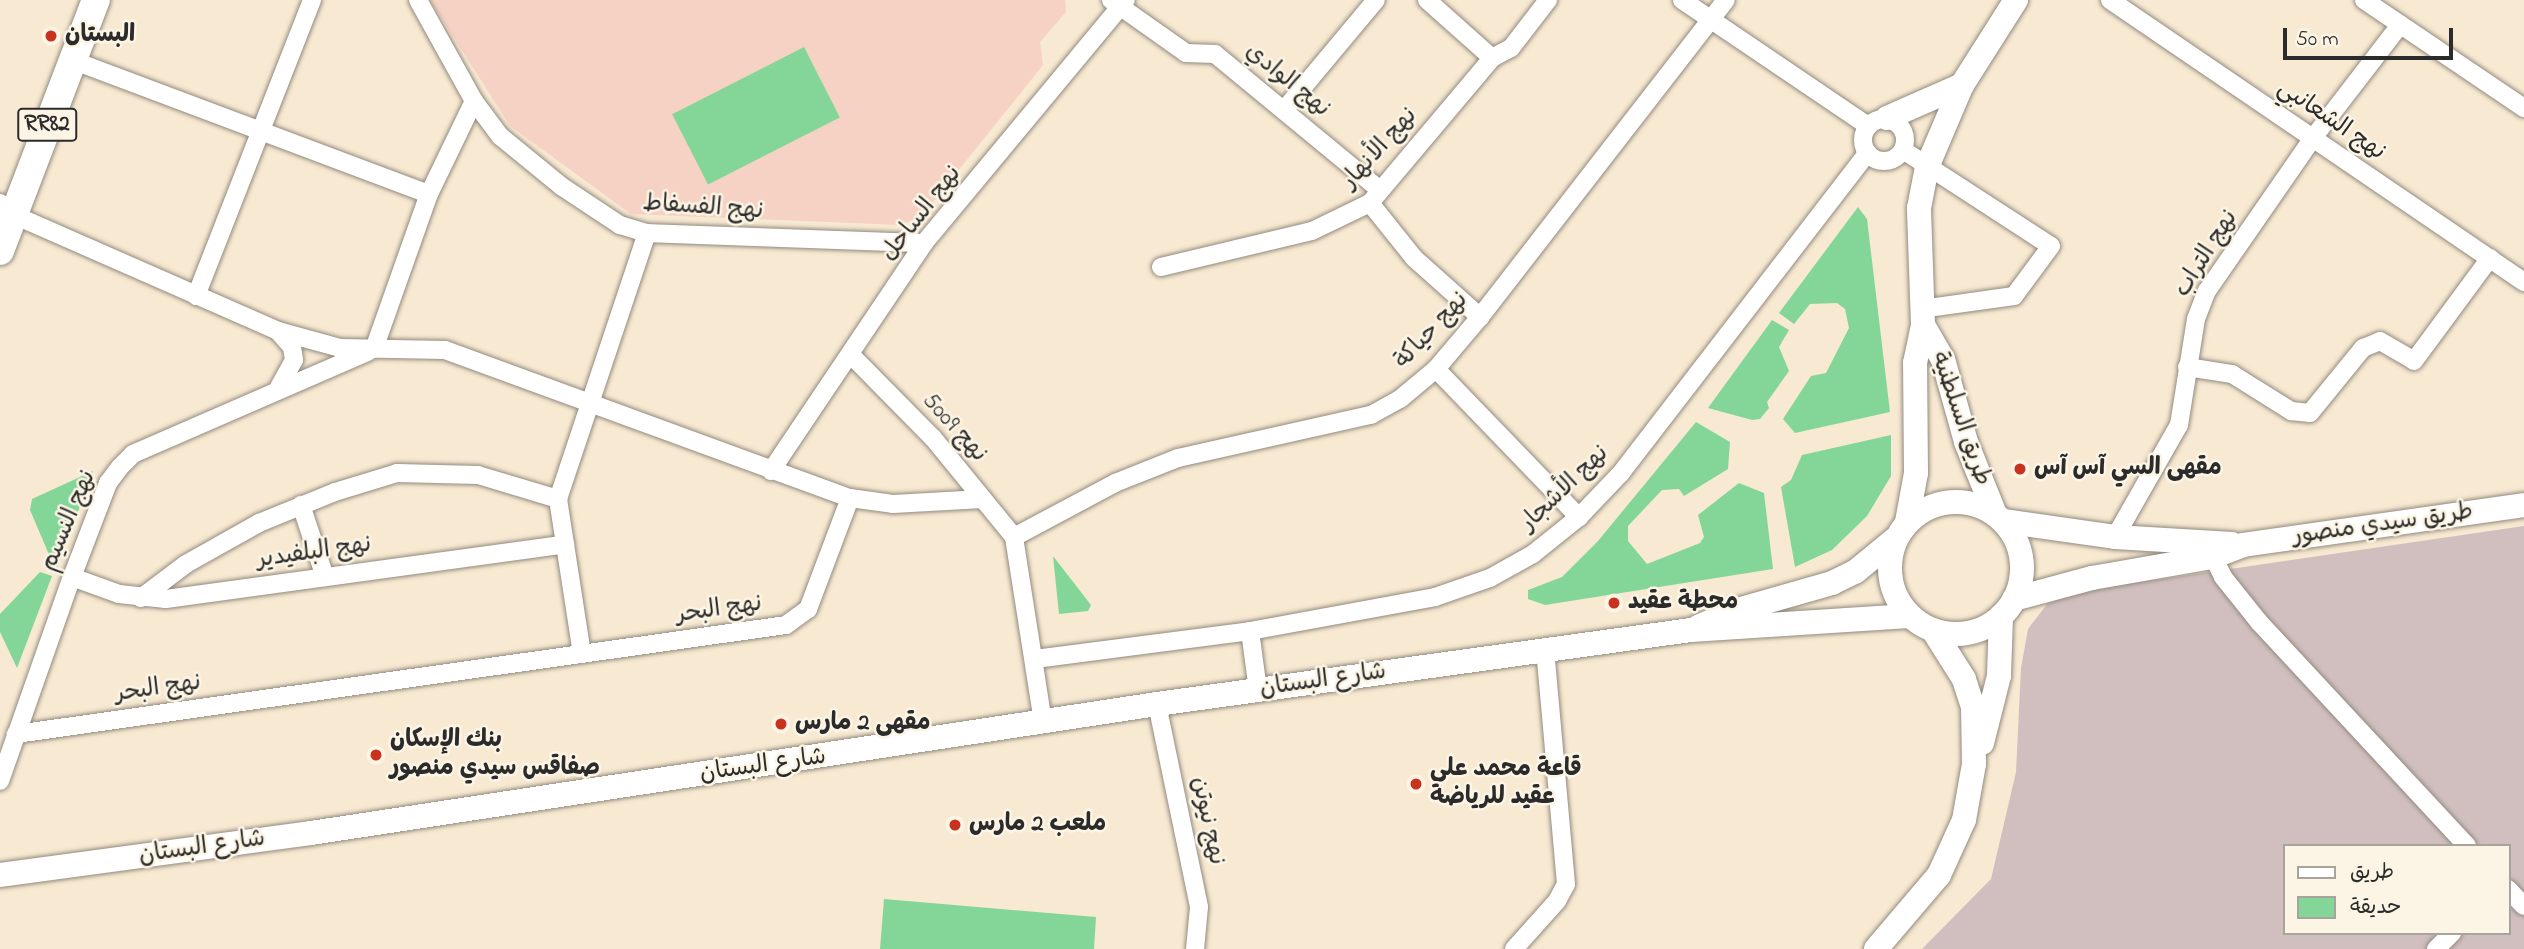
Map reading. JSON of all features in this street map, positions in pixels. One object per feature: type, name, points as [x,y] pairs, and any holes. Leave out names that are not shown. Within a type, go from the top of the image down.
[{"type":"main road","name":"RR82","points":[[0,251],[7,209],[96,0]]},
{"type":"main road","name":"طريق السلطنية","points":[[1901,531],[1916,473],[1915,363],[1923,317],[1919,208],[1927,167],[1962,85],[2016,0]]},
{"type":"main road","points":[[1877,122],[1962,85]]},
{"type":"main road","name":"طريق السلطنية","points":[[1923,317],[1943,359],[1966,442],[1999,517]]},
{"type":"main road","points":[[1876,949],[1940,875],[1964,820],[1974,764],[1996,696],[2008,608],[2022,558],[1999,517],[1959,501],[1931,507],[1901,531],[1890,580],[1909,615],[1933,630],[1964,679],[1973,707],[1974,764]]},
{"type":"main road","name":"طريق سيدي منصور","points":[[2008,608],[2092,578],[2209,549],[2524,505]]},
{"type":"main road","name":"طريق سيدي منصور","points":[[1999,517],[2115,537],[2209,549]]},
{"type":"main road","name":"شارع البستان","points":[[1692,630],[1734,611],[1832,583],[1855,572],[1901,531]]},
{"type":"main road","points":[[1933,630],[1969,633],[2008,608]]},
{"type":"main road","name":"شارع البستان","points":[[0,875],[311,833],[1157,704],[1545,650],[1692,630],[1909,615]]},
{"type":"street","points":[[195,296],[312,0]]},
{"type":"street","name":"نهج الفسفاط","points":[[418,0],[474,101],[500,136],[561,186],[620,225],[647,233],[924,243]]},
{"type":"street","points":[[1284,110],[1376,0]]},
{"type":"street","points":[[1427,0],[1492,58]]},
{"type":"street","name":"نهج الأنهار","points":[[1161,267],[1312,231],[1375,196],[1492,58],[1511,48],[1548,0]]},
{"type":"street","points":[[1682,0],[1709,20],[1877,122],[1903,130],[1903,150]]},
{"type":"street","name":"نهج حياكة","points":[[1014,537],[1115,483],[1178,458],[1371,415],[1399,399],[1436,369],[1480,317],[1726,0]]},
{"type":"street","name":"نهج الشعانبي","points":[[2110,0],[2524,282]]},
{"type":"street","points":[[2364,0],[2524,108]]},
{"type":"street","name":"نهج الوادي","points":[[1119,2],[1186,54],[1215,54],[1284,110],[1375,196],[1414,258],[1480,317]]},
{"type":"street","name":"نهج الساحل","points":[[771,471],[852,356],[924,243],[999,158],[1119,2]]},
{"type":"street","name":"نهج التراب","points":[[2115,537],[2179,425],[2196,319],[2207,291],[2313,138],[2400,25]]},
{"type":"street","points":[[72,60],[263,129],[429,194]]},
{"type":"street","points":[[374,349],[429,194],[474,101]]},
{"type":"street","points":[[1877,122],[1863,139],[1867,153],[1890,160],[1903,150]]},
{"type":"street","points":[[1903,150],[2051,246],[2014,296],[1923,317]]},
{"type":"street","name":"نهج الأشجار","points":[[1035,659],[1250,631],[1435,597],[1490,578],[1533,554],[1579,517],[1621,473],[1867,153]]},
{"type":"street","points":[[7,209],[195,296],[278,331],[340,348],[445,350],[588,405],[850,498],[893,504],[983,499]]},
{"type":"street","points":[[582,654],[558,499],[647,233]]},
{"type":"street","points":[[2187,367],[2232,374],[2291,411],[2310,413],[2362,348],[2380,341],[2414,362],[2490,258]]},
{"type":"street","points":[[278,331],[292,346],[294,360],[278,388]]},
{"type":"street","name":"نهج النسيم","points":[[0,781],[108,483],[133,454],[278,388],[374,349]]},
{"type":"street","name":"نهج 5009","points":[[852,356],[933,438],[1014,537]]},
{"type":"street","points":[[1436,369],[1579,517]]},
{"type":"street","points":[[141,598],[186,564],[301,505],[397,473],[478,475],[558,499]]},
{"type":"street","name":"نهج البحر","points":[[16,734],[786,625],[800,619],[850,498]]},
{"type":"street","points":[[301,505],[325,577]]},
{"type":"street","points":[[1014,537],[1043,723]]},
{"type":"street","name":"نهج البلفيدير","points":[[72,577],[141,598],[166,599],[565,544]]},
{"type":"street","points":[[2209,549],[2259,622],[2465,844]]},
{"type":"street","points":[[1250,631],[1258,690]]},
{"type":"street","points":[[1514,949],[1557,901],[1566,884],[1545,650]]},
{"type":"street","name":"نهج نيوتن","points":[[1157,704],[1199,907],[1195,949]]},
{"type":"street","points":[[2510,891],[2524,906]]},
{"type":"street","points":[[2436,949],[2450,935]]},
{"type":"shaded area","points":[[430,0],[1065,0],[1066,12],[1040,42],[1043,65],[921,217],[900,225],[631,214],[510,126]]},
{"type":"shaded area","points":[[2524,526],[2524,949],[1922,949],[1991,879],[2016,772],[2021,668],[2028,629],[2047,604],[2073,592]]},
{"type":"green space","points":[[804,47],[840,117],[708,185],[672,114]]},
{"type":"green space","points":[[1858,207],[1867,219],[1890,412],[1795,433],[1783,419],[1811,376],[1826,373],[1849,328],[1845,309],[1837,303],[1810,304],[1794,324],[1779,313]]},
{"type":"green space","points":[[1772,320],[1789,330],[1779,347],[1789,371],[1767,402],[1769,408],[1760,419],[1752,420],[1708,408]]},
{"type":"green space","points":[[1696,422],[1730,442],[1728,469],[1684,496],[1679,489],[1662,490],[1628,526],[1628,541],[1647,564],[1700,543],[1704,537],[1698,515],[1739,483],[1764,493],[1773,569],[1545,605],[1528,599],[1528,590],[1562,577],[1598,541]]},
{"type":"green space","points":[[1891,435],[1891,476],[1867,516],[1832,550],[1795,567],[1781,487],[1791,480],[1802,455]]},
{"type":"green space","points":[[93,471],[56,571],[30,510],[32,499]]},
{"type":"green space","points":[[1053,556],[1091,605],[1088,611],[1059,614]]},
{"type":"green space","points":[[40,572],[52,576],[17,668],[0,632],[0,614]]},
{"type":"green space","points":[[884,899],[1096,917],[1094,949],[880,949]]},
{"type":"place","name":"البستان","points":[[51,36]]},
{"type":"place","name":"مقهى السي آس آس","points":[[2020,469]]},
{"type":"place","name":"محطة عقيد","points":[[1614,603]]},
{"type":"place","name":"مقهى 2 مارس","points":[[781,724]]},
{"type":"place","name":"بنك الإسكان صفاقس سيدي منصور","points":[[376,755]]},
{"type":"place","name":"قاعة محمد علي عقيد للرياضة","points":[[1416,784]]},
{"type":"place","name":"ملعب 2 مارس","points":[[955,825]]}]
